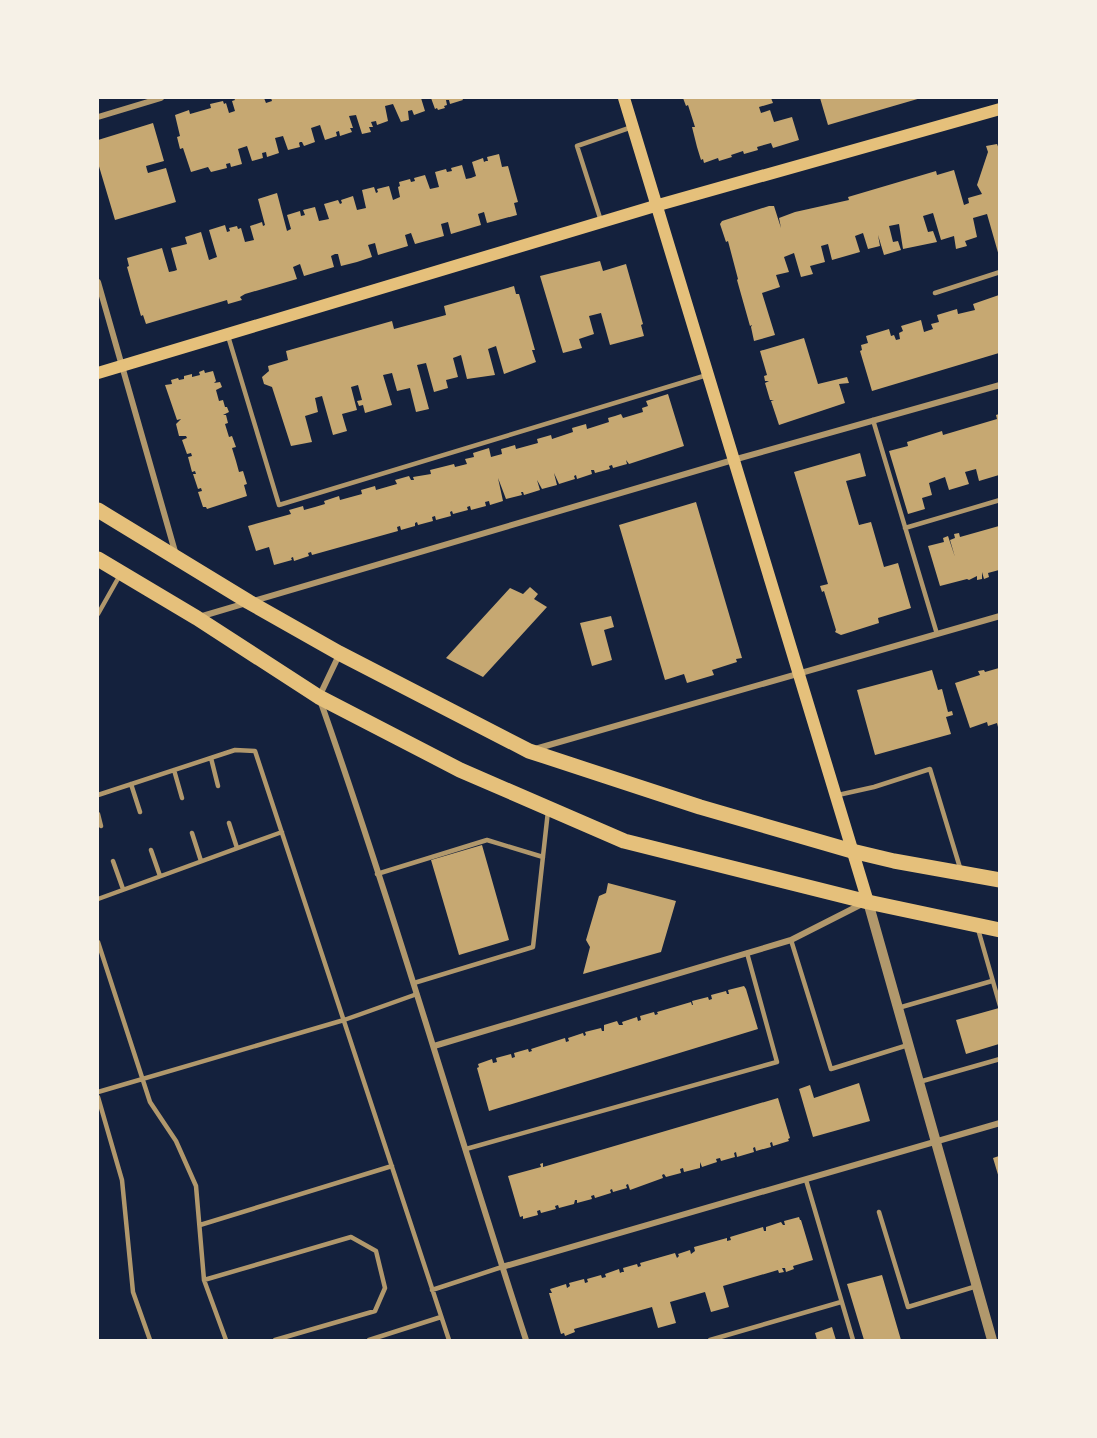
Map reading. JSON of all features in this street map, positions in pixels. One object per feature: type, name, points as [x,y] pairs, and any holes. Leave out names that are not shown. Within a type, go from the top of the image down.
[{"type":"main road","points":[[624,98],[868,902]]},
{"type":"main road","points":[[98,373],[655,206],[999,110]]},
{"type":"main road","points":[[98,510],[249,602],[339,653],[529,751],[699,807],[852,851],[999,880]]},
{"type":"main road","points":[[98,559],[197,618],[319,697],[460,770],[624,841],[868,902],[999,930]]},
{"type":"street","points":[[98,117],[161,98]]},
{"type":"street","points":[[98,282],[100,298],[122,365],[177,558]]},
{"type":"street","points":[[197,618],[733,460],[999,385]]},
{"type":"street","points":[[529,751],[999,616]]},
{"type":"street","points":[[339,653],[319,697],[341,757],[414,983],[526,1341]]},
{"type":"street","points":[[434,1046],[791,940],[868,902],[992,1341]]},
{"type":"street","points":[[502,1267],[999,1124]]},
{"type":"lane","points":[[601,222],[576,146],[632,127]]},
{"type":"lane","points":[[935,293],[999,272]]},
{"type":"lane","points":[[227,334],[279,505],[707,375]]},
{"type":"lane","points":[[873,420],[937,634]]},
{"type":"lane","points":[[905,528],[999,500]]},
{"type":"lane","points":[[98,614],[121,573]]},
{"type":"lane","points":[[98,795],[235,750],[255,751],[449,1341]]},
{"type":"lane","points":[[211,758],[218,786]]},
{"type":"lane","points":[[836,795],[874,787],[930,769],[962,872]]},
{"type":"lane","points":[[174,770],[182,798]]},
{"type":"lane","points":[[131,784],[140,812]]},
{"type":"lane","points":[[414,983],[533,947],[548,808]]},
{"type":"lane","points":[[98,814],[101,826]]},
{"type":"lane","points":[[229,823],[237,848]]},
{"type":"lane","points":[[98,899],[282,832]]},
{"type":"lane","points":[[192,833],[201,861]]},
{"type":"lane","points":[[377,874],[487,840],[543,856]]},
{"type":"lane","points":[[151,850],[160,876]]},
{"type":"lane","points":[[113,861],[123,889]]},
{"type":"lane","points":[[977,927],[999,1006]]},
{"type":"lane","points":[[791,940],[831,1069],[908,1045]]},
{"type":"lane","points":[[98,942],[150,1102],[176,1141],[196,1186],[204,1280],[226,1341]]},
{"type":"lane","points":[[466,1149],[777,1062],[747,953]]},
{"type":"lane","points":[[898,1008],[992,981]]},
{"type":"lane","points":[[98,1092],[344,1020],[417,994]]},
{"type":"lane","points":[[919,1082],[999,1059]]},
{"type":"lane","points":[[98,1097],[100,1117],[122,1180],[133,1292],[150,1341]]},
{"type":"lane","points":[[200,1225],[392,1166]]},
{"type":"lane","points":[[806,1180],[853,1341]]},
{"type":"lane","points":[[879,1212],[908,1307],[976,1286]]},
{"type":"lane","points":[[204,1280],[351,1237],[376,1251],[385,1288],[375,1311],[275,1341]]},
{"type":"lane","points":[[432,1290],[502,1267]]},
{"type":"lane","points":[[710,1341],[841,1302]]},
{"type":"lane","points":[[369,1341],[441,1317]]},
{"type":"building","points":[[234,98],[264,98],[266,103],[272,101],[271,98],[421,98],[425,111],[414,115],[412,110],[408,111],[409,120],[401,122],[393,104],[385,106],[388,121],[377,125],[376,121],[371,122],[373,127],[369,127],[371,132],[362,134],[356,115],[349,116],[352,132],[340,136],[339,131],[336,132],[337,136],[325,140],[320,125],[311,128],[315,142],[304,146],[300,142],[300,147],[288,150],[283,136],[275,138],[279,153],[267,157],[266,152],[262,153],[263,158],[252,161],[247,146],[238,149],[242,164],[231,167],[230,163],[226,164],[227,168],[211,172],[208,167],[191,172],[183,148],[180,149],[177,137],[180,136],[175,115],[189,110],[190,114],[211,108],[210,104],[223,101],[229,113],[235,111],[232,101],[235,100]]},
{"type":"building","points":[[431,98],[462,98],[463,100],[450,104],[449,100],[446,100],[445,108],[438,110],[435,109]]},
{"type":"building","points":[[683,98],[771,98],[773,103],[759,107],[761,113],[770,110],[774,122],[792,117],[799,140],[773,148],[771,143],[757,147],[758,150],[744,154],[743,151],[719,161],[718,158],[704,163],[697,147],[692,127],[695,127],[688,105],[686,106]]},
{"type":"building","points":[[820,98],[921,98],[828,125]]},
{"type":"building","points":[[153,123],[164,161],[146,166],[147,170],[148,173],[166,168],[176,202],[115,220],[98,163],[98,140]]},
{"type":"building","points":[[997,144],[999,149],[999,256],[987,214],[973,218],[977,237],[965,241],[967,246],[956,249],[954,236],[941,240],[933,213],[923,216],[928,232],[933,231],[937,242],[903,249],[899,224],[889,226],[893,242],[898,241],[901,250],[884,255],[878,235],[880,246],[868,249],[863,233],[855,236],[860,252],[832,260],[828,244],[821,246],[825,262],[810,266],[813,274],[801,277],[794,253],[784,257],[789,272],[776,275],[780,287],[762,293],[775,335],[754,341],[752,325],[750,326],[728,241],[726,242],[720,224],[722,221],[774,206],[781,228],[779,218],[795,212],[849,200],[848,197],[936,171],[937,175],[954,170],[964,205],[969,203],[968,198],[982,194],[977,185],[988,152],[986,146]]},
{"type":"building","points":[[499,154],[502,167],[508,166],[518,202],[514,203],[517,215],[487,223],[484,212],[478,214],[481,225],[451,234],[448,222],[441,224],[444,236],[415,244],[411,233],[405,235],[408,246],[378,255],[375,243],[368,245],[372,257],[357,262],[341,266],[338,254],[335,254],[331,256],[334,267],[304,276],[300,264],[293,267],[297,279],[245,294],[240,297],[242,300],[228,304],[227,300],[146,324],[143,315],[141,316],[127,267],[129,266],[127,258],[162,248],[169,272],[174,271],[177,270],[171,248],[187,244],[185,237],[201,232],[209,260],[217,257],[209,230],[225,225],[227,232],[230,231],[229,228],[237,226],[238,229],[241,228],[245,242],[254,240],[250,226],[262,222],[263,226],[265,225],[258,199],[277,193],[287,231],[291,229],[287,215],[300,211],[301,216],[305,215],[303,210],[315,207],[319,221],[329,219],[324,204],[338,200],[340,204],[341,200],[353,196],[357,210],[366,208],[362,190],[374,187],[376,193],[377,189],[389,186],[393,200],[400,197],[399,182],[410,179],[411,182],[415,181],[414,178],[425,175],[430,189],[439,187],[435,172],[446,169],[447,172],[452,171],[451,168],[462,165],[466,179],[471,178],[476,176],[472,162],[483,158],[484,162],[488,161],[487,157]]},
{"type":"building","points":[[600,261],[603,271],[626,264],[643,324],[641,325],[644,336],[610,345],[601,313],[589,316],[594,334],[579,339],[582,348],[563,353],[540,276]]},
{"type":"building","points":[[514,286],[516,294],[519,294],[535,350],[532,350],[536,362],[504,374],[496,346],[488,349],[495,375],[467,379],[461,355],[453,358],[458,377],[446,380],[448,388],[434,392],[426,363],[417,365],[429,409],[416,412],[410,388],[397,391],[392,373],[383,375],[392,405],[365,413],[363,405],[359,406],[357,401],[362,400],[358,385],[351,387],[357,410],[342,414],[347,431],[333,435],[322,396],[315,398],[318,412],[305,416],[312,442],[291,446],[272,387],[264,384],[262,377],[269,371],[268,366],[288,360],[286,351],[392,321],[394,329],[446,315],[444,306]]},
{"type":"building","points":[[999,295],[999,353],[872,391],[860,351],[862,350],[861,345],[868,343],[866,336],[889,329],[891,336],[894,335],[896,340],[900,339],[899,333],[903,331],[901,326],[921,320],[924,332],[933,329],[931,324],[939,322],[937,315],[957,309],[958,314],[975,310],[973,304]]},
{"type":"building","points":[[804,338],[818,384],[847,377],[849,383],[839,384],[845,403],[779,425],[771,401],[774,400],[770,400],[765,383],[769,381],[765,381],[764,376],[767,375],[760,351]]},
{"type":"building","points":[[204,370],[205,373],[213,371],[216,381],[214,383],[220,382],[222,387],[216,390],[219,401],[223,400],[229,412],[223,415],[226,415],[228,423],[225,424],[229,437],[232,436],[236,447],[232,448],[239,472],[243,471],[247,484],[244,485],[247,496],[207,509],[203,507],[198,492],[202,491],[201,488],[198,489],[193,474],[196,474],[195,471],[192,472],[188,457],[192,456],[191,453],[187,454],[182,440],[187,438],[179,436],[176,424],[181,419],[177,420],[165,385],[172,384],[171,380],[184,379],[184,376],[200,375],[199,372]]},
{"type":"building","points":[[668,394],[684,446],[629,464],[626,460],[627,464],[613,468],[612,465],[609,466],[610,469],[595,473],[591,470],[592,474],[577,479],[576,475],[575,479],[559,484],[554,473],[557,485],[542,489],[537,480],[540,490],[524,495],[521,492],[522,495],[506,499],[498,478],[503,501],[490,505],[489,501],[485,502],[486,506],[471,510],[470,506],[467,507],[468,510],[453,514],[452,511],[451,516],[436,520],[435,516],[432,517],[433,521],[418,525],[417,522],[415,526],[401,530],[400,526],[397,527],[398,531],[312,555],[311,552],[308,553],[309,556],[294,561],[293,557],[292,560],[274,565],[269,547],[256,551],[248,526],[291,514],[289,510],[303,506],[304,510],[325,504],[324,501],[339,496],[340,500],[362,494],[361,490],[375,486],[376,490],[397,484],[395,480],[409,476],[411,480],[414,480],[413,477],[431,474],[430,470],[454,464],[455,467],[467,464],[465,459],[474,457],[473,453],[489,448],[491,457],[502,454],[501,449],[515,445],[516,449],[538,443],[537,439],[551,435],[552,439],[573,432],[572,428],[586,424],[587,429],[609,422],[608,418],[621,414],[623,418],[643,412],[642,408],[648,406],[646,401]]},
{"type":"building","points":[[999,414],[999,475],[979,481],[976,469],[965,472],[969,484],[949,490],[945,477],[929,483],[932,495],[922,498],[925,509],[908,514],[889,451],[908,446],[907,442],[942,431],[943,435],[997,419],[996,415]]},
{"type":"building","points":[[860,453],[866,476],[846,481],[859,525],[871,522],[884,567],[898,563],[911,608],[878,618],[879,623],[841,635],[835,632],[824,591],[822,592],[820,586],[828,584],[794,472]]},
{"type":"building","points":[[696,502],[742,658],[736,659],[737,662],[712,670],[714,675],[687,683],[684,674],[665,680],[619,525]]},
{"type":"building","points":[[999,526],[999,570],[988,573],[989,577],[984,579],[982,572],[982,579],[977,580],[977,576],[940,586],[928,546],[944,542],[943,538],[948,536],[955,557],[950,540],[955,538],[954,534],[959,533],[960,537]]},
{"type":"building","points":[[530,587],[538,594],[534,599],[547,607],[483,677],[446,658],[510,588],[523,594]]},
{"type":"building","points":[[611,616],[614,627],[604,630],[612,660],[592,666],[580,623]]},
{"type":"building","points":[[999,668],[999,726],[997,723],[988,726],[987,722],[970,728],[955,683],[980,675],[978,671],[984,670],[985,672]]},
{"type":"building","points":[[932,670],[938,690],[942,689],[948,712],[952,711],[953,715],[946,717],[951,734],[875,755],[857,690]]},
{"type":"building","points":[[482,845],[509,940],[459,955],[431,860]]},
{"type":"building","points":[[608,883],[676,901],[661,952],[583,974],[590,947],[586,940],[599,896],[606,893]]},
{"type":"building","points":[[744,986],[758,1029],[489,1111],[477,1068],[478,1064],[492,1059],[493,1063],[497,1062],[496,1058],[511,1054],[512,1058],[515,1057],[514,1053],[528,1049],[529,1052],[532,1051],[531,1049],[565,1038],[566,1042],[569,1041],[568,1038],[583,1033],[584,1036],[586,1035],[585,1032],[601,1028],[604,1031],[604,1025],[617,1021],[619,1025],[623,1025],[622,1022],[637,1017],[638,1021],[641,1020],[640,1016],[654,1012],[655,1015],[658,1014],[657,1012],[691,1002],[693,1005],[692,1001],[708,997],[709,1000],[712,999],[711,995],[726,991],[729,994],[728,990]]},
{"type":"building","points":[[999,1008],[999,1044],[966,1054],[956,1020]]},
{"type":"building","points":[[859,1083],[870,1121],[813,1137],[799,1089],[810,1085],[814,1098]]},
{"type":"building","points":[[778,1098],[789,1141],[773,1146],[772,1142],[771,1147],[756,1151],[755,1147],[754,1152],[737,1157],[736,1152],[735,1157],[721,1161],[720,1158],[716,1159],[717,1162],[702,1167],[700,1162],[700,1168],[684,1172],[683,1168],[680,1169],[681,1173],[666,1177],[664,1174],[663,1178],[630,1190],[628,1184],[627,1188],[613,1192],[612,1189],[611,1193],[595,1198],[594,1195],[591,1196],[592,1199],[577,1203],[575,1200],[574,1204],[559,1208],[558,1205],[555,1206],[556,1209],[541,1213],[540,1210],[537,1211],[538,1215],[523,1219],[523,1216],[520,1217],[508,1176],[541,1167],[540,1164],[543,1163],[543,1167]]},
{"type":"building","points":[[999,1156],[999,1178],[993,1158]]},
{"type":"building","points":[[799,1217],[813,1260],[793,1266],[794,1269],[786,1272],[785,1268],[782,1268],[784,1272],[779,1273],[778,1270],[723,1286],[729,1307],[711,1312],[705,1292],[670,1302],[676,1323],[658,1328],[652,1307],[574,1329],[575,1332],[565,1336],[564,1333],[561,1334],[549,1293],[552,1293],[550,1289],[566,1284],[567,1288],[570,1286],[569,1283],[584,1279],[585,1283],[588,1282],[587,1279],[601,1275],[602,1278],[606,1277],[605,1274],[619,1269],[620,1273],[624,1272],[623,1268],[637,1264],[638,1267],[641,1266],[640,1263],[675,1253],[677,1258],[678,1254],[690,1250],[691,1254],[695,1251],[694,1247],[727,1238],[727,1241],[731,1240],[730,1237],[763,1227],[766,1231],[766,1227],[781,1222],[785,1225],[784,1221]]},
{"type":"building","points":[[882,1275],[901,1340],[864,1340],[847,1284]]},
{"type":"building","points":[[832,1327],[836,1340],[817,1340],[815,1333]]}]
